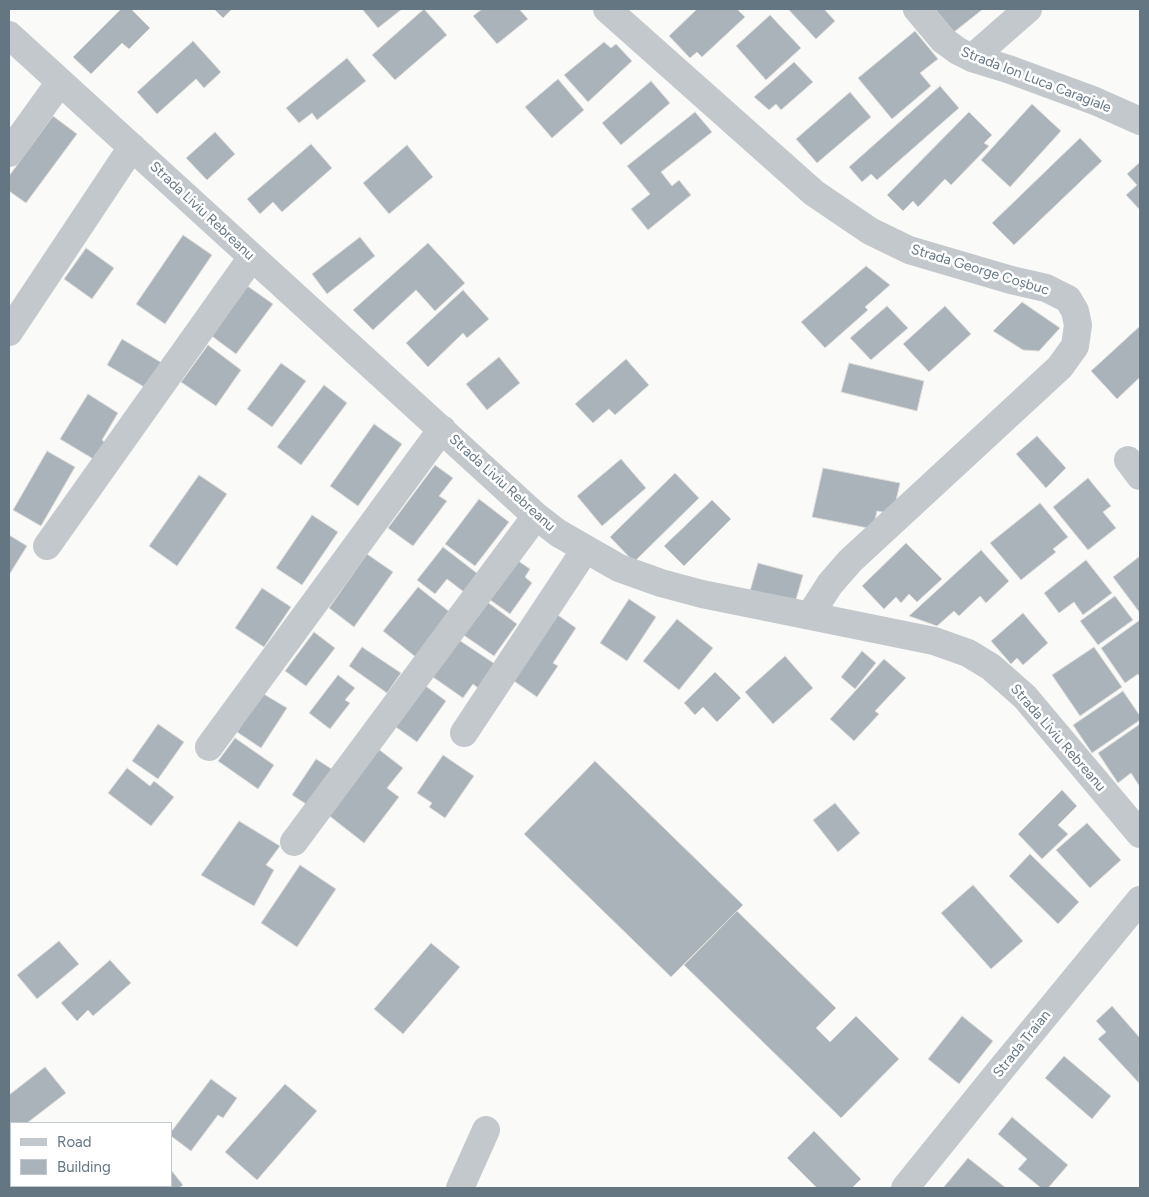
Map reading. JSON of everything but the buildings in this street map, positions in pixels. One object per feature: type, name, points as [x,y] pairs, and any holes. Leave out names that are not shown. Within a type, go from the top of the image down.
[{"type":"street","name":"Strada George Coșbuc","points":[[606,9],[814,193],[870,231],[909,250],[1046,288],[1068,298],[1075,311],[1078,325],[1075,346],[1060,368],[850,561],[830,584],[810,616]]},
{"type":"street","name":"Strada Ion Luca Caragiale","points":[[917,9],[943,40],[958,51],[972,58],[1095,101],[1140,121]]},
{"type":"street","points":[[972,58],[1028,9]]},
{"type":"street","name":"Strada Liviu Rebreanu","points":[[9,37],[536,516],[558,533],[619,568],[661,583],[702,594],[934,641],[968,653],[991,667],[1024,696],[1140,834]]},
{"type":"street","points":[[9,153],[60,82]]},
{"type":"street","points":[[9,332],[132,147]]},
{"type":"street","points":[[47,546],[252,257]]},
{"type":"street","points":[[209,747],[442,430]]},
{"type":"street","points":[[294,842],[536,516]]},
{"type":"street","points":[[464,732],[585,550]]},
{"type":"street","name":"Strada Traian","points":[[905,1188],[1140,900]]},
{"type":"street","points":[[460,1188],[486,1130]]}]
